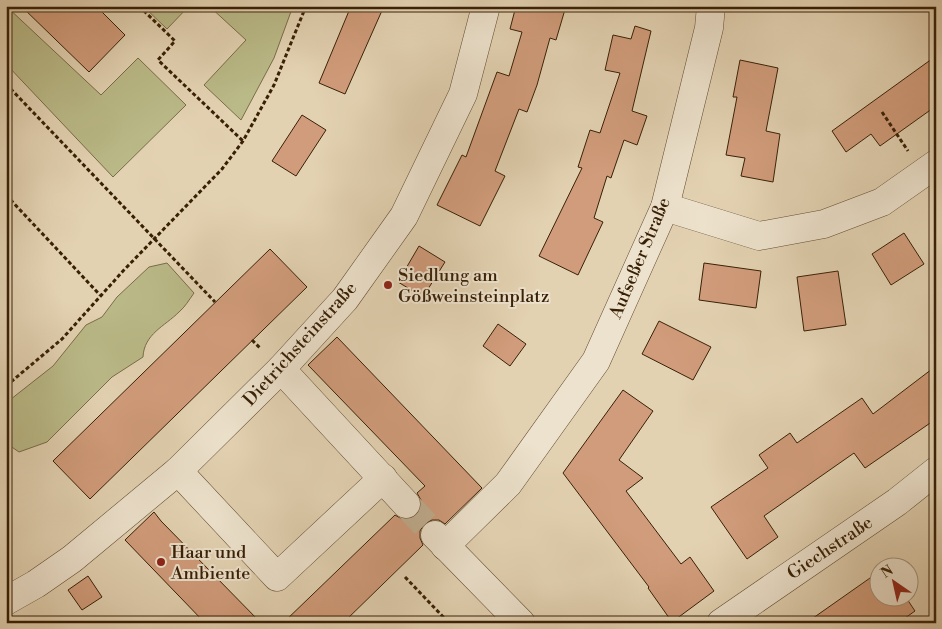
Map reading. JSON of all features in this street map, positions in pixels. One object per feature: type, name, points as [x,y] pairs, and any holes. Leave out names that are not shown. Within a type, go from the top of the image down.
[{"type":"street","name":"Dietrichsteinstraße","points":[[6,601],[36,584],[72,559],[178,471],[281,370],[346,299],[404,216],[463,94],[486,6]]},
{"type":"street","name":"Aufseßer Straße","points":[[521,623],[440,540],[508,484],[596,361],[665,206],[709,28],[712,6]]},
{"type":"street","points":[[665,206],[759,236],[824,224],[882,202],[929,169]]},
{"type":"street","points":[[281,370],[406,504]]},
{"type":"street","points":[[178,471],[277,577],[383,478]]},
{"type":"street","name":"Giechstraße","points":[[721,623],[897,502],[936,471]]},
{"type":"path","points":[[139,6],[175,41],[158,60],[243,141]]},
{"type":"path","points":[[6,386],[62,339],[84,316],[100,295],[222,169],[243,141],[274,85],[306,6]]},
{"type":"path","points":[[6,84],[215,302]]},
{"type":"path","points":[[882,112],[929,169]]},
{"type":"path","points":[[6,195],[100,295]]},
{"type":"path","points":[[252,340],[261,348]]},
{"type":"path","points":[[405,577],[449,623]]},
{"type":"green space","points":[[6,6],[101,95],[138,58],[186,105],[113,177],[6,64]]},
{"type":"green space","points":[[143,6],[189,6],[167,29]]},
{"type":"green space","points":[[209,6],[293,6],[274,58],[241,120],[204,85],[246,40]]},
{"type":"green space","points":[[167,263],[194,293],[181,310],[151,336],[144,349],[143,357],[112,377],[47,442],[19,452],[6,443],[6,403],[53,366],[86,325],[102,317],[117,297],[149,267]]},
{"type":"building","points":[[21,6],[96,6],[125,35],[89,72]]},
{"type":"building","points":[[351,6],[384,6],[345,94],[319,83]]},
{"type":"building","points":[[516,6],[566,6],[556,40],[550,38],[537,85],[527,112],[519,109],[495,171],[505,176],[480,226],[437,205],[462,155],[466,157],[497,72],[509,76],[522,32],[510,29]]},
{"type":"building","points":[[635,26],[651,31],[632,111],[647,116],[637,145],[624,140],[611,178],[607,176],[594,218],[603,222],[578,275],[539,256],[582,168],[578,167],[590,130],[600,133],[620,73],[605,70],[613,35],[631,39]]},
{"type":"building","points":[[936,56],[936,106],[880,146],[871,134],[846,152],[832,131]]},
{"type":"building","points":[[740,60],[778,68],[766,131],[780,134],[773,182],[741,176],[745,158],[726,155],[737,97],[733,97]]},
{"type":"building","points":[[302,115],[326,130],[296,176],[272,161]]},
{"type":"building","points":[[904,233],[924,264],[891,285],[872,254]]},
{"type":"building","points":[[419,246],[445,262],[423,297],[398,282]]},
{"type":"building","points":[[270,249],[307,287],[90,499],[53,461]]},
{"type":"building","points":[[704,263],[761,271],[756,308],[699,300]]},
{"type":"building","points":[[838,271],[846,325],[804,331],[797,277]]},
{"type":"building","points":[[659,321],[711,347],[693,380],[642,354]]},
{"type":"building","points":[[498,324],[526,344],[510,366],[483,346]]},
{"type":"building","points":[[337,337],[482,488],[445,524],[439,520],[432,520],[424,524],[420,531],[423,545],[343,623],[283,623],[395,515],[402,519],[410,519],[417,515],[421,508],[421,500],[417,493],[425,486],[308,365]]},
{"type":"building","points":[[936,366],[936,419],[865,468],[854,453],[764,516],[778,537],[747,559],[711,507],[768,468],[759,455],[790,433],[797,443],[862,398],[873,414]]},
{"type":"building","points":[[623,390],[653,411],[619,460],[643,478],[626,491],[681,564],[690,557],[714,591],[672,622],[649,587],[563,473]]},
{"type":"building","points":[[154,512],[261,623],[205,623],[125,540]]},
{"type":"building","points":[[88,576],[102,597],[82,610],[68,590]]},
{"type":"building","points":[[870,578],[870,606],[912,606],[915,611],[898,623],[806,623]]},
{"type":"tunnel","points":[[406,504],[435,535]]},
{"type":"place","name":"Siedlung am Gößweinsteinplatz","points":[[388,285]]},
{"type":"place","name":"Haar und Ambiente","points":[[161,562]]}]
